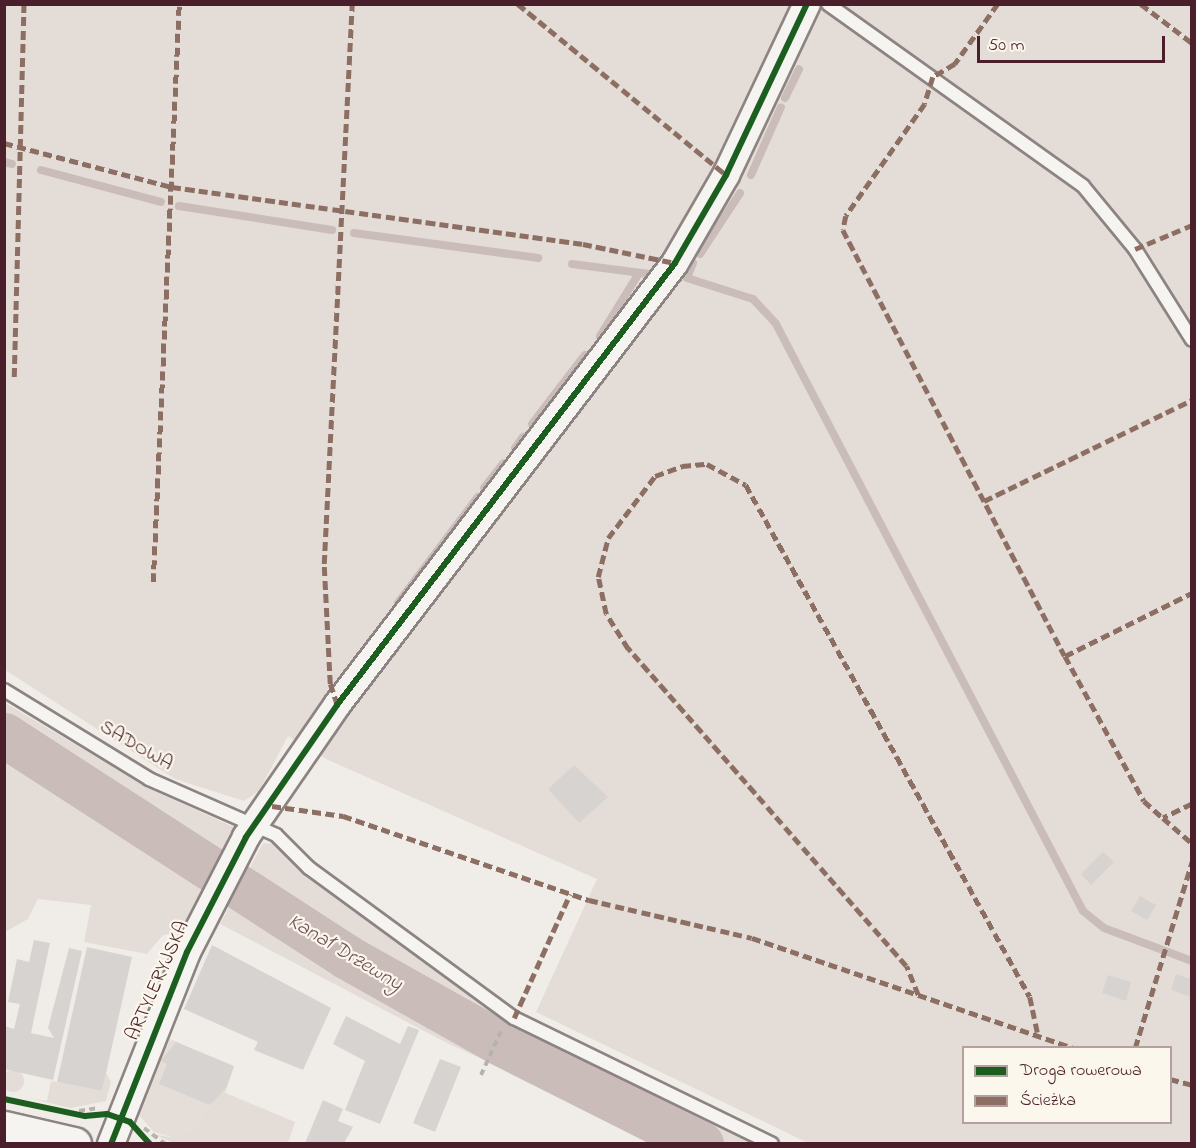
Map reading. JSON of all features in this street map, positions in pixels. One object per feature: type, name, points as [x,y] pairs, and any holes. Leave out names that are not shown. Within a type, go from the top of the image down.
[{"type":"street","name":"ARTYLERYJSKA","points":[[111,1143],[118,1117],[204,917],[251,830],[337,705],[675,263],[726,175],[807,4]]},
{"type":"street","points":[[4,1128],[72,1128]]},
{"type":"lane","points":[[828,4],[1083,186],[1135,249],[1191,340]]},
{"type":"lane","name":"SADOWA","points":[[4,690],[149,779],[251,830],[514,1018],[771,1143]]},
{"type":"path","points":[[481,1075],[503,1027]]},
{"type":"path","points":[[72,1128],[118,1117],[130,1122],[150,1143]]},
{"type":"shaded area","points":[[4,5],[1191,5],[1191,1143],[808,1143],[536,1012],[597,879],[328,760],[288,736],[259,791],[244,801],[175,779],[5,670]]},
{"type":"shaded area","points":[[4,702],[148,788],[236,828],[183,932],[163,935],[147,954],[84,942],[91,905],[38,899],[28,919],[5,932]]},
{"type":"shaded area","points":[[263,843],[275,844],[318,882],[511,1022],[754,1143],[664,1143],[447,1043],[220,924]]},
{"type":"shaded area","points":[[170,1039],[234,1067],[225,1093],[194,1129],[175,1138],[154,1132],[137,1113]]},
{"type":"shaded area","points":[[13,1070],[21,1073],[24,1081],[21,1089],[13,1092],[5,1089],[2,1081],[5,1073]]},
{"type":"shaded area","points":[[106,1073],[111,1082],[106,1101],[71,1108],[28,1098],[47,1101],[51,1081],[102,1091]]},
{"type":"shaded area","points":[[221,1091],[295,1122],[288,1143],[174,1143],[153,1134],[175,1138],[194,1129]]},
{"type":"building","points":[[574,765],[608,797],[579,823],[548,789]]},
{"type":"building","points":[[1103,852],[1114,862],[1091,885],[1081,874]]},
{"type":"building","points":[[1140,896],[1156,905],[1147,920],[1131,911]]},
{"type":"building","points":[[34,940],[50,943],[31,1033],[54,1038],[48,1028],[69,948],[82,951],[53,1080],[4,1069],[4,1026],[14,1029],[20,1004],[8,1002],[17,959],[29,962]]},
{"type":"building","points":[[212,945],[331,1008],[303,1070],[254,1050],[258,1042],[184,1009]]},
{"type":"building","points":[[87,947],[132,957],[102,1091],[57,1082]]},
{"type":"building","points":[[1176,974],[1191,979],[1191,997],[1171,990]]},
{"type":"building","points":[[1108,975],[1131,982],[1126,1001],[1102,993]]},
{"type":"building","points":[[346,1016],[400,1044],[408,1026],[419,1030],[380,1124],[345,1110],[365,1061],[333,1044]]},
{"type":"building","points":[[176,1042],[234,1066],[226,1088],[210,1105],[159,1084],[167,1064],[161,1061]]},
{"type":"building","points":[[440,1059],[461,1067],[435,1132],[413,1123]]},
{"type":"building","points":[[323,1100],[343,1109],[338,1121],[353,1127],[344,1143],[305,1143]]},
{"type":"waterway","points":[[785,98],[799,69]]},
{"type":"waterway","points":[[751,175],[781,107]]},
{"type":"waterway","points":[[4,162],[12,164]]},
{"type":"waterway","points":[[41,170],[161,202]]},
{"type":"waterway","points":[[700,254],[740,193]]},
{"type":"waterway","points":[[179,206],[332,230]]},
{"type":"waterway","points":[[354,233],[538,258]]},
{"type":"waterway","points":[[693,263],[687,278],[753,299],[776,324],[1083,911],[1104,928],[1192,961]]},
{"type":"waterway","points":[[572,264],[649,274]]},
{"type":"waterway","points":[[600,336],[639,273]]},
{"type":"waterway","points":[[532,424],[585,355]]},
{"type":"waterway","points":[[515,448],[523,437]]},
{"type":"waterway","points":[[484,488],[503,464]]},
{"type":"waterway","points":[[398,603],[478,497]]},
{"type":"waterway","name":"Kanał Drzewny","points":[[4,735],[347,957],[502,1044],[701,1144]]},
{"type":"marked path","points":[[14,377],[24,4]]},
{"type":"marked path","points":[[153,582],[179,4]]},
{"type":"marked path","points":[[337,705],[330,684],[324,564],[352,4]]},
{"type":"marked path","points":[[518,4],[726,175]]},
{"type":"marked path","points":[[998,4],[955,64],[933,77],[925,104],[846,216],[843,230],[1065,656],[1144,801],[1163,818]]},
{"type":"marked path","points":[[1141,4],[1192,43]]},
{"type":"marked path","points":[[4,143],[172,187],[583,244],[675,263]]},
{"type":"marked path","points":[[1135,249],[1192,225]]},
{"type":"marked path","points":[[984,501],[1192,400]]},
{"type":"marked path","points":[[918,995],[906,966],[628,649],[606,614],[598,577],[608,538],[655,476],[682,466],[707,464],[746,485],[1030,997],[1038,1035]]},
{"type":"marked path","points":[[1065,656],[1192,593]]},
{"type":"marked path","points":[[1192,804],[1163,818],[1192,843]]},
{"type":"marked path","points":[[272,806],[343,816],[589,900],[752,938],[1068,1046]]},
{"type":"marked path","points":[[1136,1046],[1192,861]]},
{"type":"marked path","points":[[514,1018],[570,894]]},
{"type":"marked path","points":[[1172,1080],[1192,1085]]},
{"type":"cycle path","points":[[111,1144],[187,952],[246,837],[337,705],[675,263],[726,175],[807,4]]},
{"type":"cycle path","points":[[4,1099],[85,1116],[107,1114],[130,1122],[150,1144]]}]
